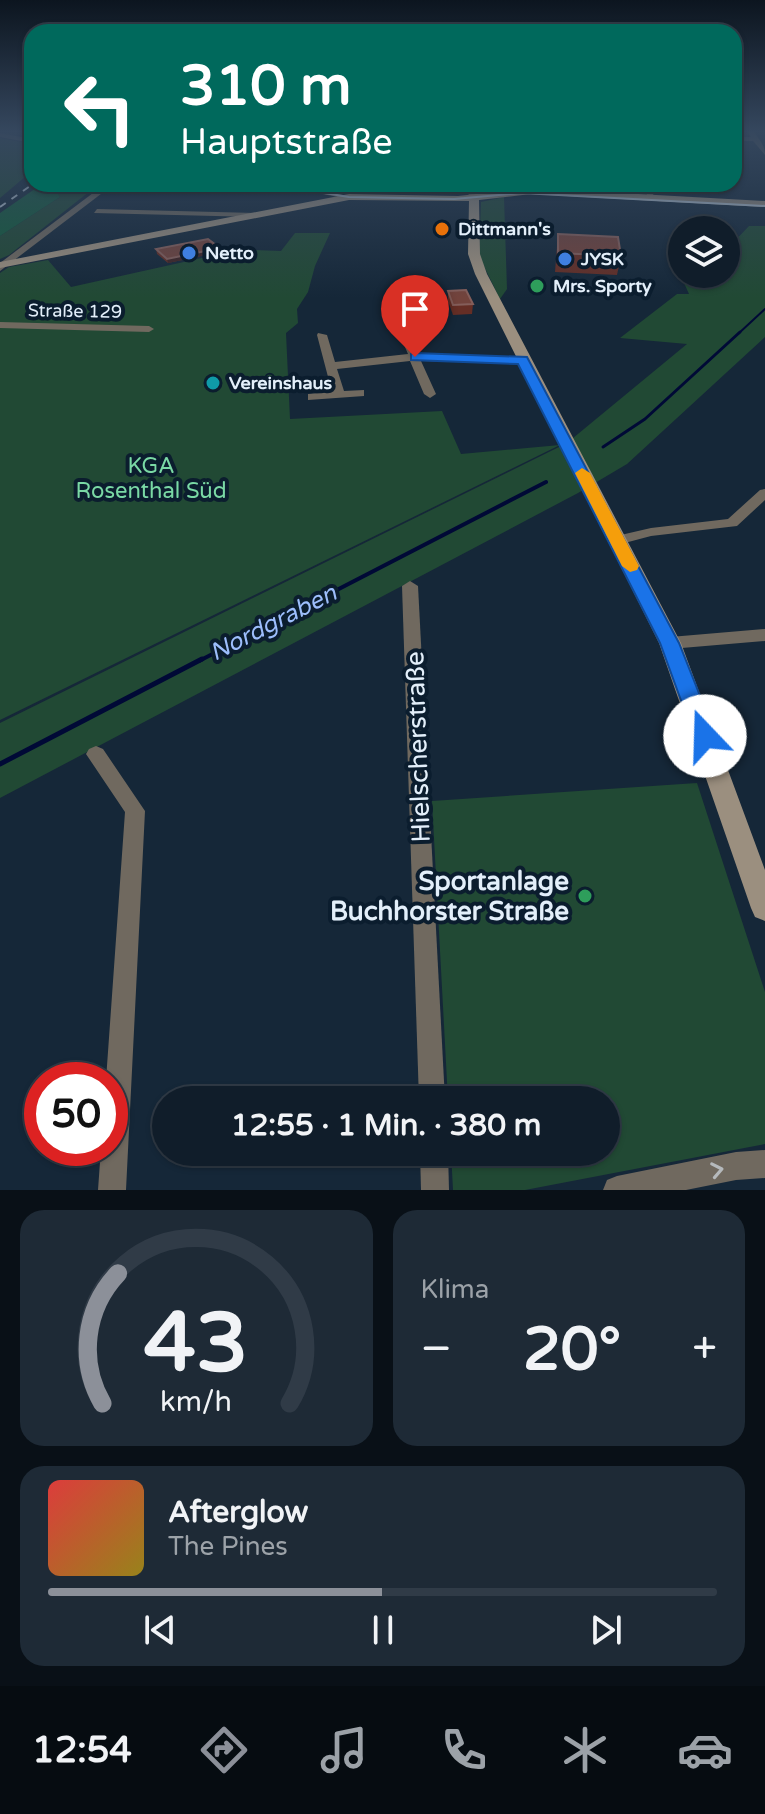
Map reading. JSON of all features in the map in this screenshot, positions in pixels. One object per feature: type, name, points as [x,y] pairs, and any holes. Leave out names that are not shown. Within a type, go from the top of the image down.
[{"type":"main road","points":[[3,265],[349,197],[474,197],[511,192]]},
{"type":"main road","points":[[545,192],[765,204]]},
{"type":"main road","points":[[474,197],[474,254],[523,360],[670,643],[765,908]]},
{"type":"street","points":[[3,265],[99,192]]},
{"type":"street","points":[[320,192],[349,197]]},
{"type":"street","points":[[473,192],[474,197]]},
{"type":"street","points":[[650,192],[651,196]]},
{"type":"street","points":[[97,211],[258,215]]},
{"type":"street","name":"Straße 129","points":[[0,325],[149,329]]},
{"type":"street","points":[[404,333],[430,394]]},
{"type":"street","points":[[322,335],[339,395]]},
{"type":"street","points":[[332,366],[415,357],[523,360]]},
{"type":"street","points":[[312,397],[360,393]]},
{"type":"street","points":[[617,540],[663,530],[732,523],[765,493]]},
{"type":"street","name":"Hielscherstraße","points":[[410,586],[431,1086]]},
{"type":"street","points":[[670,643],[765,635]]},
{"type":"street","points":[[96,754],[135,811],[112,1190]]},
{"type":"street","points":[[617,1190],[736,1166],[765,1164]]},
{"type":"street","points":[[434,1166],[435,1190]]},
{"type":"green space","points":[[0,187],[14,187],[0,198]]},
{"type":"green space","points":[[30,192],[57,192],[60,197],[0,236],[0,213]]},
{"type":"green space","points":[[56,192],[89,192],[0,259],[0,236],[60,197]]},
{"type":"green space","points":[[504,197],[507,289],[500,299],[479,256],[481,202]]},
{"type":"green space","points":[[749,226],[765,226],[765,337],[627,464],[578,493],[0,798],[0,723],[567,443],[687,344],[620,338],[677,294],[689,294],[686,288],[740,288],[740,235]]},
{"type":"green space","name":"KGA Rosenthal Süd","points":[[295,233],[330,233],[315,266],[308,292],[297,309],[298,323],[286,333],[290,419],[442,411],[461,454],[560,445],[0,720],[0,273],[9,267],[48,260],[71,287],[229,252],[226,249],[281,251]]},
{"type":"green space","name":"Sportanlage Buchhorster Straße","points":[[697,783],[765,992],[765,1144],[525,1190],[453,1190],[452,1166],[620,1166],[620,1086],[447,1086],[432,801]]},
{"type":"building","points":[[558,234],[618,237],[621,256],[558,253]]},
{"type":"building","points":[[208,239],[220,248],[167,259],[156,249]]},
{"type":"building","points":[[466,290],[473,304],[453,305],[448,291]]},
{"type":"waterway","name":"Nordgraben","points":[[738,334],[765,309]]},
{"type":"waterway","name":"Nordgraben","points":[[603,447],[645,419],[740,332]]},
{"type":"waterway","name":"Nordgraben","points":[[199,661],[546,482]]},
{"type":"waterway","name":"Nordgraben","points":[[0,764],[202,659]]},
{"type":"tram line","points":[[318,192],[349,197],[454,199],[521,193],[765,206]]},
{"type":"railway","points":[[0,207],[24,190]]},
{"type":"slow traffic","points":[[582,473],[630,566]]},
{"type":"place","name":"Dittmann's","points":[[442,229]]},
{"type":"place","name":"Netto","points":[[189,253]]},
{"type":"place","name":"JYSK","points":[[565,259]]},
{"type":"place","name":"Mrs. Sporty","points":[[537,286]]},
{"type":"place","name":"Vereinshaus","points":[[213,383]]},
{"type":"place","name":"Sportanlage Buchhorster Straße","points":[[585,896]]},
{"type":"route","points":[[415,357],[523,360],[670,643],[705,736]]}]
